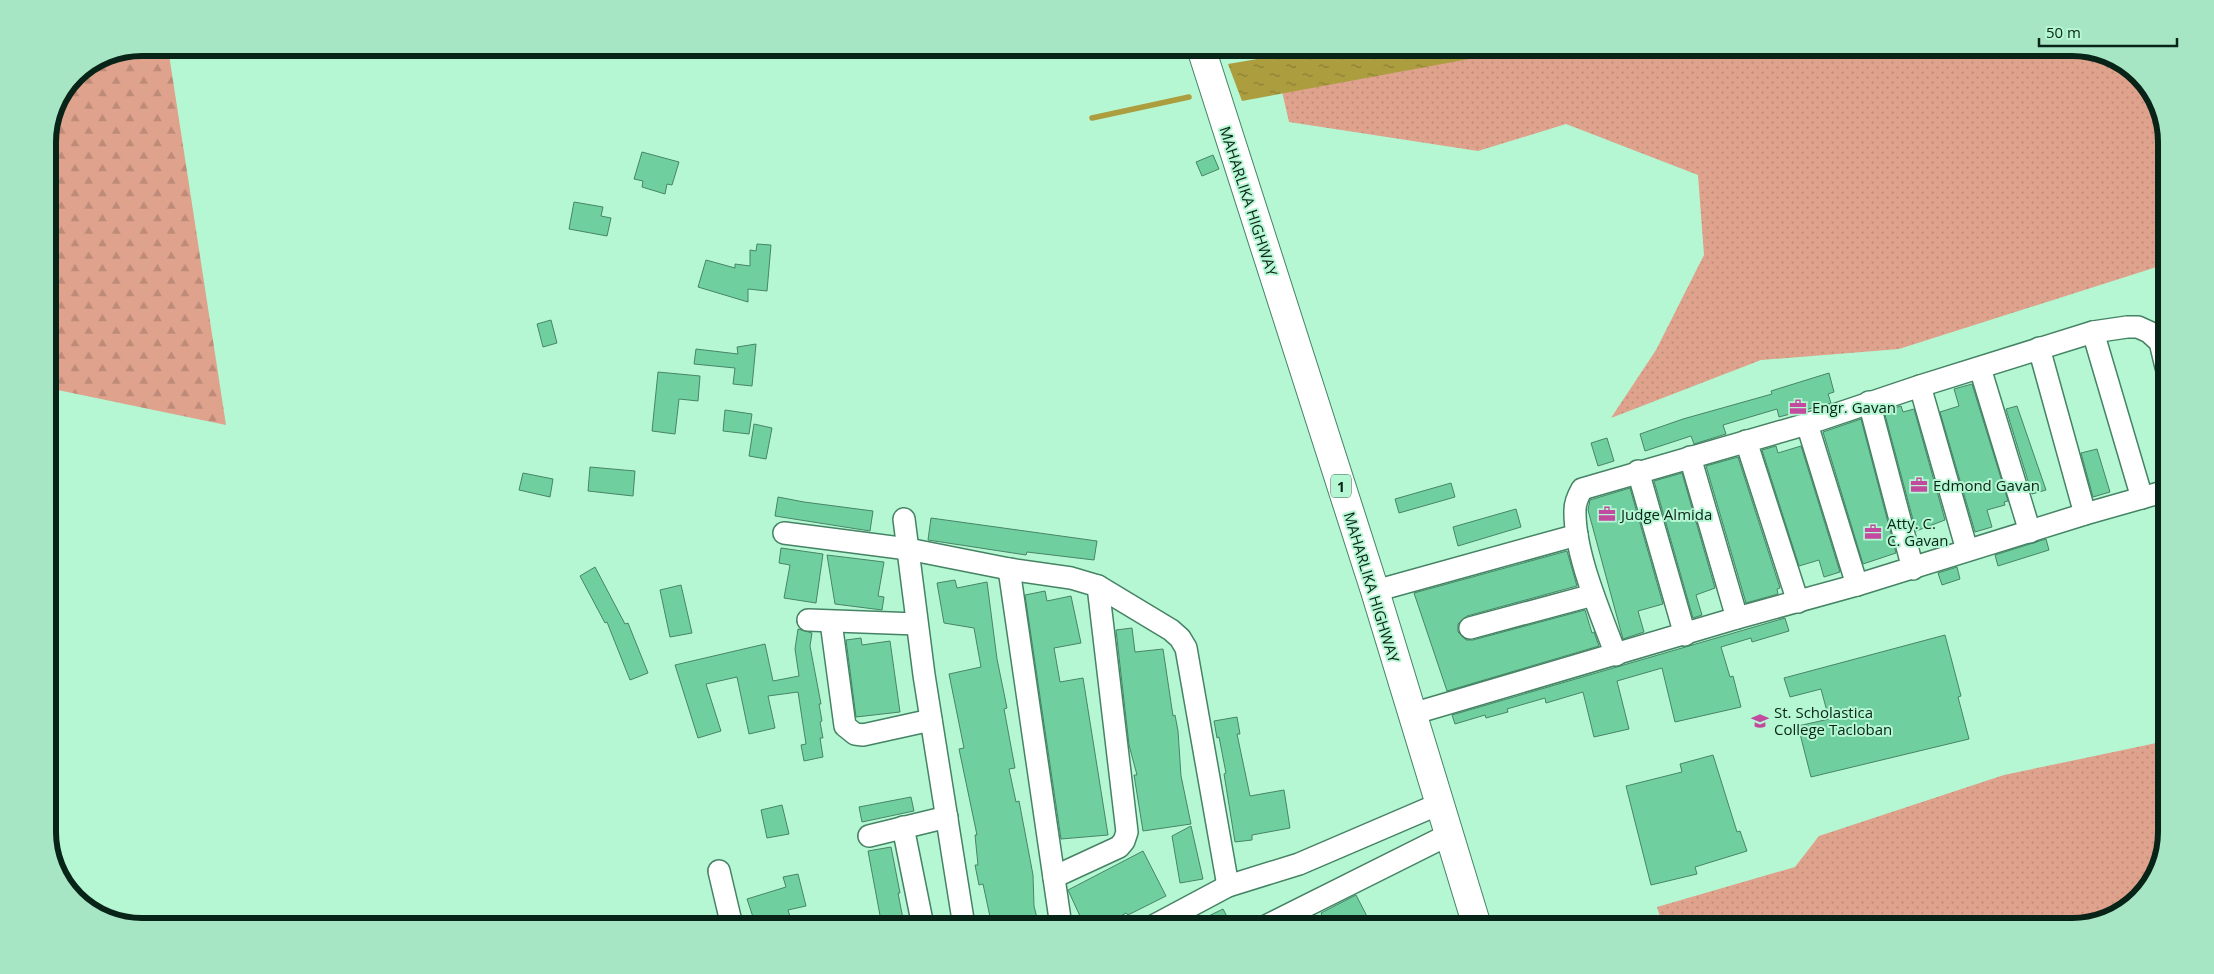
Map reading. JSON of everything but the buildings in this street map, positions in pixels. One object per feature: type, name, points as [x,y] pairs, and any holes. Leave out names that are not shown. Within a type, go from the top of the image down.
[{"type":"highway","name":"MAHARLIKA HIGHWAY","points":[[1204,56],[1375,591],[1474,918]]},
{"type":"street","points":[[1616,655],[1593,595],[1577,535],[1576,498],[1582,489],[1638,471],[1807,424],[1869,402],[2093,332],[2127,327],[2138,328],[2149,332],[2158,340]]},
{"type":"street","points":[[2093,332],[2142,498]]},
{"type":"street","points":[[2039,348],[2085,514]]},
{"type":"street","points":[[1980,368],[2030,532]]},
{"type":"street","points":[[1920,386],[1967,550]]},
{"type":"street","points":[[1869,402],[1913,569]]},
{"type":"street","points":[[1807,424],[1857,585]]},
{"type":"street","points":[[1746,441],[1798,602]]},
{"type":"street","points":[[1690,457],[1737,618]]},
{"type":"street","points":[[1638,471],[1685,635]]},
{"type":"street","points":[[1412,714],[1685,635],[1737,618],[1913,569],[1967,550],[2158,493]]},
{"type":"street","points":[[904,519],[931,720],[963,918]]},
{"type":"street","points":[[784,533],[908,549],[1009,569],[1071,578],[1098,586],[1171,630],[1180,638],[1186,648],[1228,886]]},
{"type":"street","points":[[1375,591],[1577,535]]},
{"type":"street","points":[[1009,569],[1060,918]]},
{"type":"street","points":[[1054,877],[1118,847],[1124,841],[1127,832],[1098,586]]},
{"type":"street","points":[[1470,628],[1593,595]]},
{"type":"street","points":[[808,620],[917,624]]},
{"type":"street","points":[[831,622],[845,726],[856,734],[863,735],[931,720]]},
{"type":"street","points":[[1168,918],[1228,886],[1299,864],[1439,804]]},
{"type":"street","points":[[869,836],[947,817]]},
{"type":"street","points":[[903,827],[921,918]]},
{"type":"street","points":[[1282,918],[1448,835]]},
{"type":"street","points":[[719,871],[730,918]]},
{"type":"green space","points":[[169,56],[226,425],[56,390],[56,137],[59,120],[65,104],[74,90],[99,68],[115,61],[131,57]]},
{"type":"green space","points":[[1274,56],[2072,56],[2088,58],[2115,68],[2128,78],[2143,95],[2153,115],[2158,137],[2158,267],[1899,349],[1761,360],[1611,418],[1656,350],[1704,255],[1698,175],[1566,124],[1478,151],[1289,122]]},
{"type":"green space","points":[[2158,743],[2158,832],[2156,848],[2146,875],[2136,888],[2110,909],[2094,915],[2072,918],[1660,918],[1657,907],[1795,867],[1819,836],[2004,775]]},
{"type":"water","points":[[1276,56],[1486,56],[1242,101],[1228,64]]},
{"type":"waterway","points":[[1092,118],[1189,97]]},
{"type":"place","name":"Engr. Gavan","points":[[1798,407]]},
{"type":"place","name":"Edmond Gavan","points":[[1919,485]]},
{"type":"place","name":"Judge Almida","points":[[1607,514]]},
{"type":"place","name":"Atty. C. C. Gavan","points":[[1873,532]]},
{"type":"place","name":"St. Scholastica College Tacloban","points":[[1760,721]]}]
